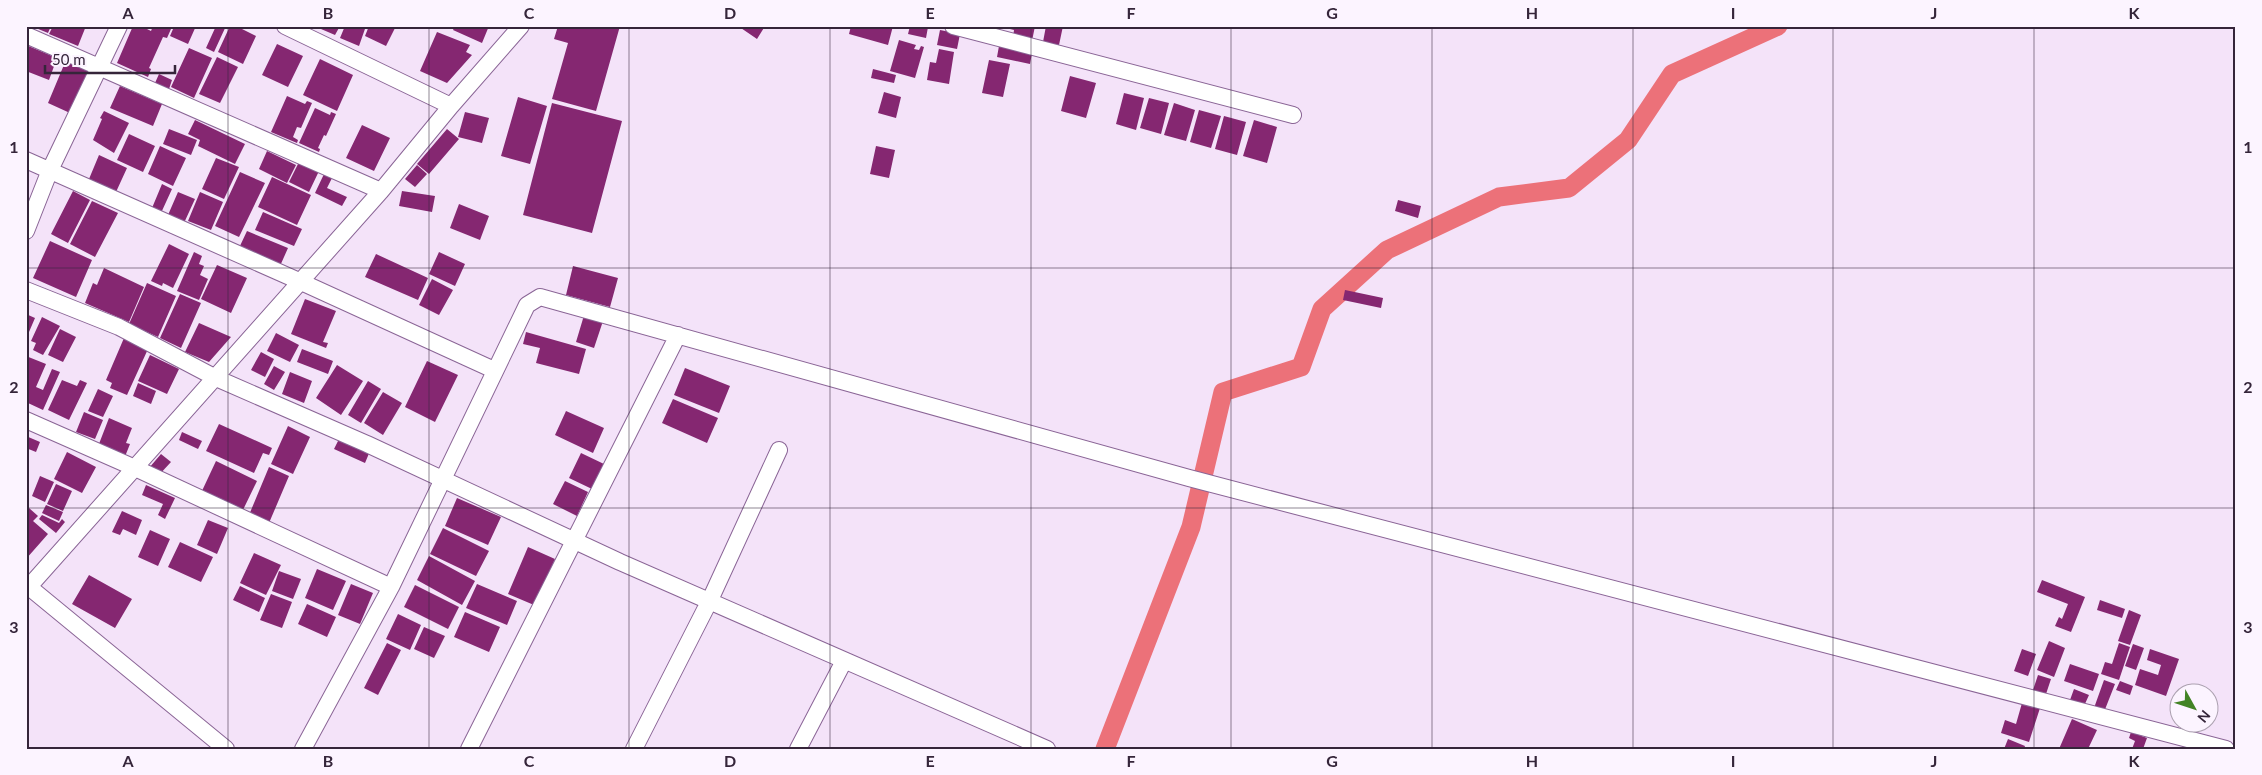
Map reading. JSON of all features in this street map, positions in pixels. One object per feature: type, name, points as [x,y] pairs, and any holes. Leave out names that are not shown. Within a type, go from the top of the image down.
[{"type":"street","points":[[26,231],[50,170],[119,26]]},
{"type":"street","points":[[285,26],[451,106]]},
{"type":"street","points":[[226,749],[28,588],[381,191],[451,106],[521,26]]},
{"type":"street","points":[[953,26],[1293,116]]},
{"type":"street","points":[[26,34],[381,191]]},
{"type":"street","points":[[26,160],[494,370]]},
{"type":"street","points":[[26,290],[119,327],[216,378],[575,541],[1047,749]]},
{"type":"street","points":[[304,749],[391,587],[527,305],[540,297],[1189,478],[2226,749]]},
{"type":"street","points":[[469,749],[504,676],[575,541],[678,335]]},
{"type":"street","points":[[26,420],[135,468],[391,587]]},
{"type":"street","points":[[634,749],[710,600],[780,450]]},
{"type":"street","points":[[798,749],[844,661]]},
{"type":"building","points":[[31,26],[51,26],[48,33]]},
{"type":"building","points":[[53,26],[86,26],[78,46],[49,34]]},
{"type":"building","points":[[133,26],[141,26],[151,31],[153,26],[163,26],[171,29],[167,38],[163,37],[149,68],[151,69],[148,77],[117,63]]},
{"type":"building","points":[[167,26],[196,26],[188,44],[170,36],[173,29]]},
{"type":"building","points":[[216,26],[226,26],[214,52],[206,48]]},
{"type":"building","points":[[230,26],[236,26],[256,36],[243,64],[218,52]]},
{"type":"building","points":[[314,26],[340,26],[335,35]]},
{"type":"building","points":[[345,26],[366,26],[359,46],[340,38]]},
{"type":"building","points":[[369,26],[396,26],[386,46],[365,36]]},
{"type":"building","points":[[455,26],[489,26],[482,43],[453,30]]},
{"type":"building","points":[[558,26],[620,26],[596,111],[552,99],[568,43],[554,39]]},
{"type":"building","points":[[738,26],[765,26],[757,39]]},
{"type":"building","points":[[851,26],[893,26],[888,45],[849,34]]},
{"type":"building","points":[[910,26],[928,27],[926,38],[908,34]]},
{"type":"building","points":[[998,26],[1035,26],[1032,41],[1013,37],[1014,30]]},
{"type":"building","points":[[1046,26],[1063,26],[1059,45],[1043,42]]},
{"type":"building","points":[[940,30],[960,34],[957,49],[937,45]]},
{"type":"building","points":[[437,32],[470,45],[466,52],[472,55],[447,83],[420,71]]},
{"type":"building","points":[[899,40],[916,45],[914,49],[919,50],[921,46],[924,47],[915,78],[890,71]]},
{"type":"building","points":[[277,44],[303,56],[288,87],[262,75]]},
{"type":"building","points":[[26,45],[57,58],[49,80],[26,71]]},
{"type":"building","points":[[999,46],[1032,53],[1030,64],[997,57]]},
{"type":"building","points":[[189,48],[212,58],[194,98],[171,87]]},
{"type":"building","points":[[939,49],[954,52],[949,84],[927,80],[930,62],[936,63]]},
{"type":"building","points":[[217,57],[238,67],[220,103],[199,94]]},
{"type":"building","points":[[320,59],[353,75],[337,111],[303,95]]},
{"type":"building","points":[[66,60],[89,70],[70,113],[48,103]]},
{"type":"building","points":[[989,60],[1010,64],[1003,97],[982,93]]},
{"type":"building","points":[[873,69],[896,75],[894,83],[871,78]]},
{"type":"building","points":[[159,74],[172,80],[169,89],[155,83]]},
{"type":"building","points":[[1070,76],[1096,83],[1086,118],[1061,111]]},
{"type":"building","points":[[120,86],[162,104],[153,126],[110,108]]},
{"type":"building","points":[[884,92],[901,97],[896,118],[878,113]]},
{"type":"building","points":[[1124,93],[1144,98],[1136,130],[1116,124]]},
{"type":"building","points":[[287,96],[305,104],[307,101],[312,103],[301,128],[297,127],[293,137],[298,140],[297,143],[271,132]]},
{"type":"building","points":[[518,97],[547,106],[530,164],[501,156]]},
{"type":"building","points":[[1149,98],[1169,103],[1161,134],[1140,128]]},
{"type":"building","points":[[552,103],[622,121],[592,233],[523,215]]},
{"type":"building","points":[[1174,103],[1195,110],[1186,141],[1164,135]]},
{"type":"building","points":[[315,108],[330,115],[331,112],[336,114],[318,148],[320,149],[319,152],[299,143]]},
{"type":"building","points":[[1199,110],[1221,116],[1211,148],[1190,142]]},
{"type":"building","points":[[104,111],[129,123],[114,153],[93,140]]},
{"type":"building","points":[[465,112],[489,118],[482,143],[458,137]]},
{"type":"building","points":[[1224,116],[1246,122],[1237,155],[1215,149]]},
{"type":"building","points":[[195,120],[245,144],[235,164],[198,146],[200,140],[188,134]]},
{"type":"building","points":[[1254,120],[1277,127],[1267,163],[1243,156]]},
{"type":"building","points":[[362,125],[390,138],[374,171],[346,158]]},
{"type":"building","points":[[169,129],[197,140],[191,155],[163,144]]},
{"type":"building","points":[[447,129],[459,139],[429,174],[417,164]]},
{"type":"building","points":[[129,134],[155,146],[143,172],[117,160]]},
{"type":"building","points":[[160,146],[186,158],[173,186],[148,174]]},
{"type":"building","points":[[876,146],[895,150],[889,178],[870,174]]},
{"type":"building","points":[[267,151],[296,165],[287,183],[259,169]]},
{"type":"building","points":[[99,155],[127,168],[116,192],[89,179]]},
{"type":"building","points":[[216,158],[239,167],[224,199],[202,189]]},
{"type":"building","points":[[299,162],[319,171],[309,192],[289,182]]},
{"type":"building","points":[[417,165],[427,174],[415,187],[405,179]]},
{"type":"building","points":[[240,172],[265,183],[239,237],[215,226]]},
{"type":"building","points":[[324,174],[332,178],[327,188],[347,197],[342,206],[315,193]]},
{"type":"building","points":[[272,177],[311,195],[297,225],[258,207]]},
{"type":"building","points":[[162,184],[172,189],[161,213],[152,208]]},
{"type":"building","points":[[73,191],[90,200],[68,243],[51,234]]},
{"type":"building","points":[[402,191],[435,196],[432,212],[399,206]]},
{"type":"building","points":[[178,192],[195,199],[184,223],[168,215]]},
{"type":"building","points":[[200,192],[223,202],[211,230],[188,221]]},
{"type":"building","points":[[1398,200],[1421,206],[1418,218],[1395,211]]},
{"type":"building","points":[[92,201],[118,213],[95,257],[70,244]]},
{"type":"building","points":[[459,204],[489,216],[480,240],[450,228]]},
{"type":"building","points":[[263,212],[302,229],[294,246],[255,230]]},
{"type":"building","points":[[247,231],[288,248],[280,266],[239,248]]},
{"type":"building","points":[[50,241],[92,260],[76,297],[33,278]]},
{"type":"building","points":[[169,244],[189,254],[173,288],[163,283],[162,286],[151,281]]},
{"type":"building","points":[[194,252],[202,256],[199,264],[204,266],[200,275],[208,279],[199,300],[177,291]]},
{"type":"building","points":[[439,252],[465,264],[455,286],[429,274]]},
{"type":"building","points":[[376,254],[428,278],[418,300],[365,277]]},
{"type":"building","points":[[217,265],[247,278],[231,313],[201,299]]},
{"type":"building","points":[[573,266],[618,278],[610,307],[566,295]]},
{"type":"building","points":[[104,268],[144,287],[129,322],[85,303],[93,283],[97,285]]},
{"type":"building","points":[[432,279],[453,290],[439,315],[419,305]]},
{"type":"building","points":[[147,283],[176,296],[158,337],[129,324]]},
{"type":"building","points":[[1345,290],[1383,298],[1381,308],[1343,300]]},
{"type":"building","points":[[180,294],[201,303],[181,348],[160,338]]},
{"type":"building","points":[[305,299],[336,311],[323,342],[328,343],[326,348],[291,334]]},
{"type":"building","points":[[585,312],[604,318],[594,348],[576,342]]},
{"type":"building","points":[[26,314],[35,318],[26,339]]},
{"type":"building","points":[[42,317],[60,326],[43,355],[33,350],[36,343],[31,341]]},
{"type":"building","points":[[199,323],[231,337],[209,362],[185,352]]},
{"type":"building","points":[[60,329],[76,337],[63,362],[48,355]]},
{"type":"building","points":[[526,332],[586,349],[579,374],[536,363],[540,348],[523,344]]},
{"type":"building","points":[[276,333],[299,345],[290,362],[267,351]]},
{"type":"building","points":[[124,338],[148,349],[127,395],[110,388],[112,383],[106,380]]},
{"type":"building","points":[[302,349],[333,361],[328,374],[297,362]]},
{"type":"building","points":[[261,352],[274,359],[265,377],[251,370]]},
{"type":"building","points":[[150,355],[179,369],[167,394],[138,381]]},
{"type":"building","points":[[26,356],[46,364],[36,387],[43,390],[52,369],[60,372],[43,410],[28,403],[26,408]]},
{"type":"building","points":[[427,361],[458,375],[435,422],[405,407]]},
{"type":"building","points":[[337,365],[363,381],[341,415],[316,398]]},
{"type":"building","points":[[274,366],[285,372],[274,390],[264,384]]},
{"type":"building","points":[[685,368],[730,386],[719,413],[674,395]]},
{"type":"building","points":[[290,372],[312,381],[304,403],[282,394]]},
{"type":"building","points":[[62,380],[77,386],[80,380],[87,383],[69,420],[48,410]]},
{"type":"building","points":[[368,381],[381,389],[361,423],[348,415]]},
{"type":"building","points":[[138,383],[156,391],[151,404],[133,396]]},
{"type":"building","points":[[98,389],[113,396],[103,417],[88,411]]},
{"type":"building","points":[[383,392],[402,403],[383,435],[364,423]]},
{"type":"building","points":[[673,399],[718,418],[707,443],[662,423]]},
{"type":"building","points":[[566,411],[604,428],[593,453],[555,435]]},
{"type":"building","points":[[84,412],[103,420],[95,439],[76,432]]},
{"type":"building","points":[[109,418],[132,428],[126,443],[130,444],[124,459],[97,449]]},
{"type":"building","points":[[219,424],[272,448],[269,455],[263,453],[254,473],[206,451]]},
{"type":"building","points":[[288,426],[310,437],[293,474],[271,464]]},
{"type":"building","points":[[182,432],[202,441],[198,449],[179,440]]},
{"type":"building","points":[[26,436],[40,442],[36,452],[26,448]]},
{"type":"building","points":[[340,437],[370,451],[365,463],[334,449]]},
{"type":"building","points":[[67,452],[96,467],[82,493],[54,479]]},
{"type":"building","points":[[581,453],[604,464],[592,489],[569,478]]},
{"type":"building","points":[[161,454],[171,462],[158,476],[149,468]]},
{"type":"building","points":[[216,461],[257,481],[242,512],[201,493]]},
{"type":"building","points":[[269,467],[289,476],[269,523],[249,515]]},
{"type":"building","points":[[40,476],[54,482],[45,502],[32,496]]},
{"type":"building","points":[[565,481],[588,492],[577,516],[553,504]]},
{"type":"building","points":[[56,484],[72,491],[63,511],[47,504]]},
{"type":"building","points":[[146,485],[175,498],[165,519],[158,515],[163,504],[142,495]]},
{"type":"building","points":[[457,498],[501,517],[488,545],[445,526]]},
{"type":"building","points":[[46,505],[63,512],[59,521],[42,513]]},
{"type":"building","points":[[29,508],[38,516],[33,521],[48,534],[26,559],[26,511]]},
{"type":"building","points":[[122,511],[142,520],[136,535],[123,529],[120,535],[112,532]]},
{"type":"building","points":[[42,515],[59,523],[62,519],[65,522],[56,533],[39,519]]},
{"type":"building","points":[[208,520],[228,528],[217,554],[197,545]]},
{"type":"building","points":[[443,528],[489,551],[476,576],[430,554]]},
{"type":"building","points":[[150,530],[170,539],[158,566],[138,557]]},
{"type":"building","points":[[180,542],[213,557],[201,582],[168,567]]},
{"type":"building","points":[[528,547],[555,559],[534,605],[508,594]]},
{"type":"building","points":[[254,553],[281,565],[266,595],[240,583]]},
{"type":"building","points":[[429,556],[475,581],[462,605],[417,580]]},
{"type":"building","points":[[317,569],[346,581],[333,610],[305,598]]},
{"type":"building","points":[[279,571],[301,579],[293,599],[272,591]]},
{"type":"building","points":[[89,575],[132,599],[115,628],[72,604]]},
{"type":"building","points":[[2042,580],[2085,597],[2071,632],[2055,626],[2059,617],[2062,619],[2068,604],[2037,592]]},
{"type":"building","points":[[351,584],[373,593],[360,624],[338,615]]},
{"type":"building","points":[[477,584],[517,601],[507,625],[466,608]]},
{"type":"building","points":[[415,585],[459,607],[448,629],[404,607]]},
{"type":"building","points":[[240,586],[265,598],[259,612],[233,600]]},
{"type":"building","points":[[271,594],[292,602],[282,628],[260,620]]},
{"type":"building","points":[[2100,600],[2125,609],[2122,618],[2097,610]]},
{"type":"building","points":[[307,604],[336,617],[327,637],[298,624]]},
{"type":"building","points":[[2129,610],[2141,615],[2130,645],[2118,641]]},
{"type":"building","points":[[465,612],[500,627],[489,652],[454,637]]},
{"type":"building","points":[[398,614],[421,625],[410,650],[386,639]]},
{"type":"building","points":[[424,627],[445,636],[434,658],[414,649]]},
{"type":"building","points":[[2049,641],[2065,648],[2054,677],[2037,670]]},
{"type":"building","points":[[387,643],[401,650],[378,695],[364,688]]},
{"type":"building","points":[[2119,643],[2130,647],[2119,680],[2101,674],[2105,662],[2112,664]]},
{"type":"building","points":[[2133,644],[2144,648],[2136,670],[2125,666]]},
{"type":"building","points":[[2022,649],[2036,654],[2028,676],[2014,671]]},
{"type":"building","points":[[2150,649],[2179,659],[2166,696],[2135,685],[2140,669],[2158,675],[2161,665],[2147,660]]},
{"type":"building","points":[[2070,664],[2099,674],[2093,691],[2064,681]]},
{"type":"building","points":[[2038,675],[2051,679],[2045,697],[2032,693]]},
{"type":"building","points":[[2104,680],[2115,684],[2104,712],[2094,708]]},
{"type":"building","points":[[2120,681],[2133,686],[2130,695],[2116,690]]},
{"type":"building","points":[[2074,689],[2089,695],[2084,706],[2070,700]]},
{"type":"building","points":[[2022,703],[2040,708],[2029,742],[2001,733],[2005,720],[2016,724]]},
{"type":"building","points":[[2072,719],[2097,730],[2088,749],[2059,749]]},
{"type":"building","points":[[2131,732],[2147,738],[2143,749],[2132,749],[2135,741],[2129,738]]},
{"type":"building","points":[[2008,739],[2025,746],[2024,749],[2004,749]]},
{"type":"waterway","points":[[1105,749],[1191,527],[1223,392],[1301,367],[1322,309],[1387,250],[1499,197],[1569,188],[1628,140],[1672,74],[1778,26]]}]
